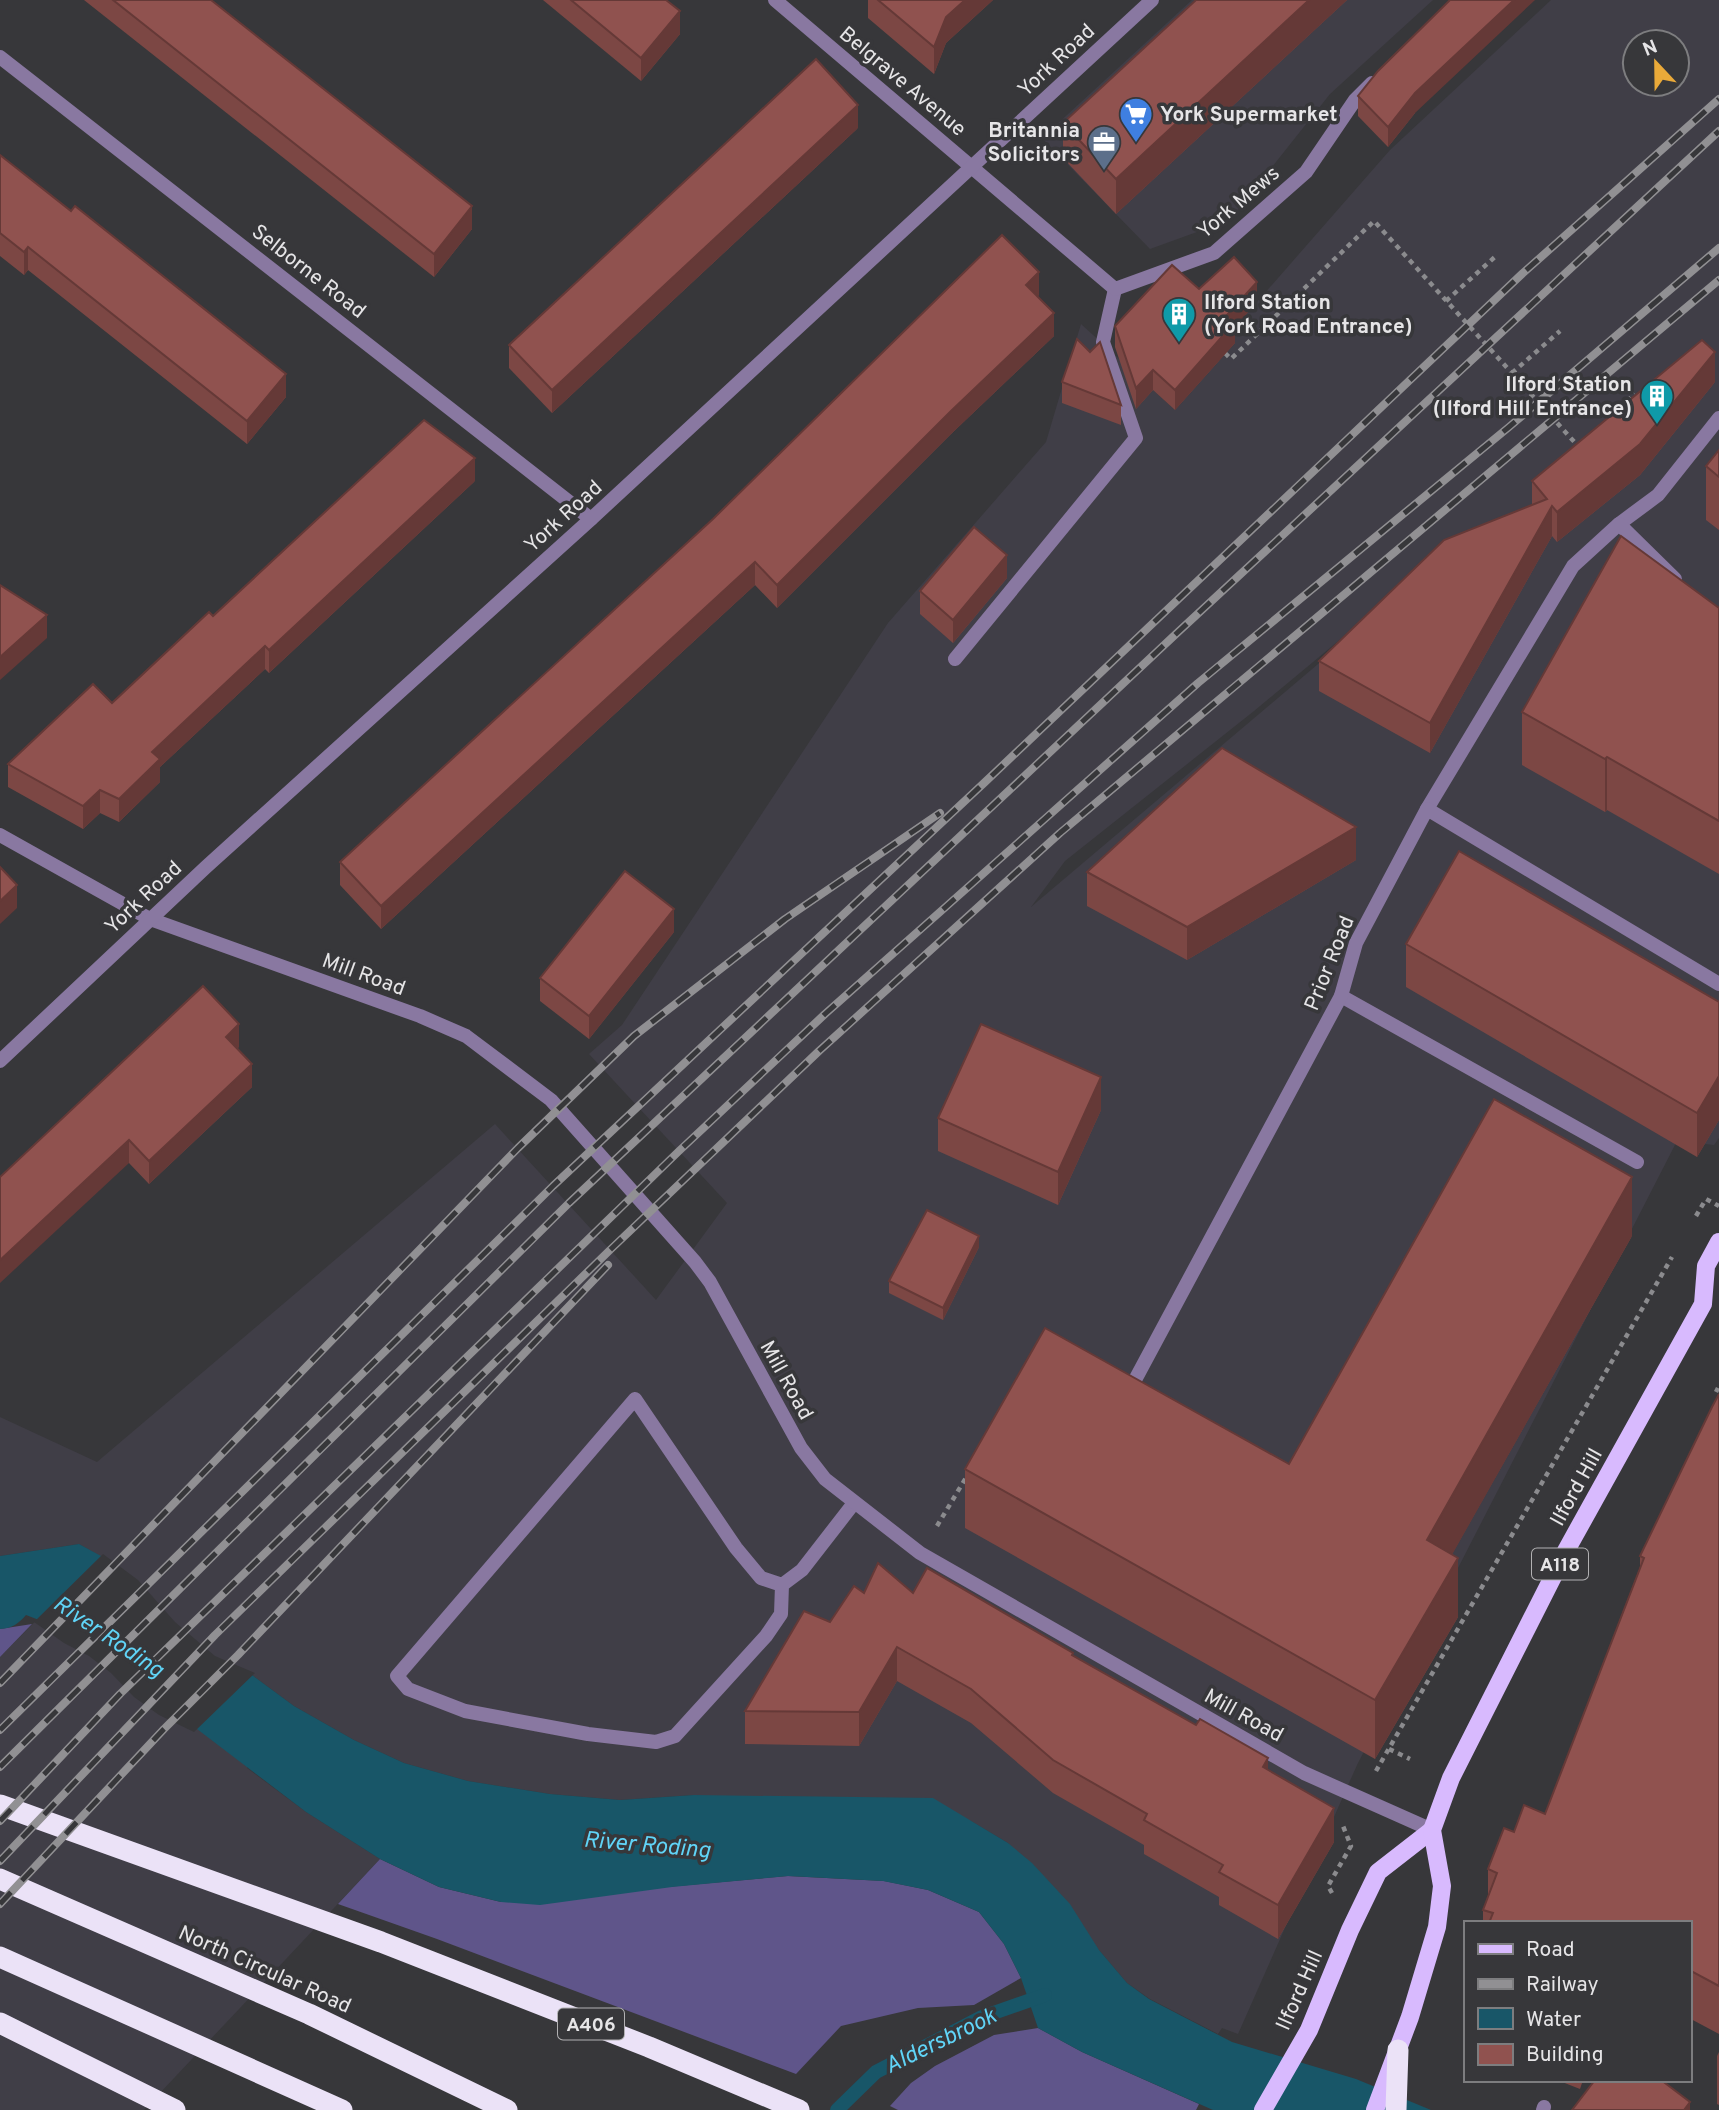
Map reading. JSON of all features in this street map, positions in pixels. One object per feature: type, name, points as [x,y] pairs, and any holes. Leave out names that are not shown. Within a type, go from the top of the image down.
[{"type":"highway","name":"A406","points":[[0,1805],[381,1941],[649,2047],[799,2110]]},
{"type":"highway","name":"North Circular Road","points":[[0,1879],[309,2014],[507,2110]]},
{"type":"highway","points":[[0,1956],[342,2110]]},
{"type":"highway","points":[[0,2023],[175,2110]]},
{"type":"highway","points":[[1396,2110],[1398,2050]]},
{"type":"main road","name":"Ilford Hill","points":[[1262,2110],[1309,2030],[1350,1930],[1378,1872],[1432,1830],[1461,1758],[1567,1549],[1711,1303],[1706,1266],[1719,1242]]},
{"type":"main road","points":[[1374,2110],[1398,2050],[1437,1927],[1442,1886],[1432,1830]]},
{"type":"street","name":"Belgrave Avenue","points":[[775,0],[972,167]]},
{"type":"street","name":"York Road","points":[[0,1061],[150,919],[591,519],[1152,0]]},
{"type":"street","name":"Selborne Road","points":[[0,57],[591,519]]},
{"type":"street","name":"York Mews","points":[[1115,289],[1214,253],[1306,172],[1355,100],[1383,73]]},
{"type":"street","points":[[955,659],[1136,438],[1103,342],[1115,289],[972,167]]},
{"type":"street","name":"Prior Road","points":[[1127,1394],[1341,996],[1356,943],[1427,809],[1573,566],[1619,524],[1658,495],[1719,418]]},
{"type":"street","points":[[1619,524],[1689,592]]},
{"type":"street","points":[[1427,809],[1719,984]]},
{"type":"street","name":"Mill Road","points":[[0,835],[150,919],[420,1016],[466,1036],[551,1100],[695,1262],[710,1282],[801,1448],[825,1479],[854,1503],[920,1553],[1304,1773],[1432,1830]]},
{"type":"street","points":[[1341,996],[1637,1162]]},
{"type":"street","points":[[635,1399],[752,1569],[761,1578],[782,1585],[781,1614],[766,1636],[675,1736],[656,1742],[589,1734],[465,1711],[408,1689],[397,1676],[635,1399]]},
{"type":"street","points":[[782,1585],[802,1570],[854,1503]]},
{"type":"path","points":[[1225,353],[1231,359],[1374,221],[1578,446],[1583,457]]},
{"type":"path","points":[[1446,301],[1497,255]]},
{"type":"path","points":[[1512,373],[1560,331]]},
{"type":"path","points":[[1606,420],[1635,394]]},
{"type":"path","points":[[1578,446],[1587,437]]},
{"type":"path","points":[[1691,1224],[1706,1199],[1719,1206]]},
{"type":"path","name":"Ilford Hill","points":[[1389,1749],[1678,1248]]},
{"type":"path","points":[[920,1553],[971,1470]]},
{"type":"path","points":[[1375,1773],[1389,1749],[1410,1759]]},
{"type":"path","points":[[1328,1886],[1351,1846],[1343,1824],[1346,1819]]},
{"type":"shaded area","points":[[1192,0],[1433,0],[1330,94],[1230,220],[1150,249],[1042,138]]},
{"type":"shaded area","points":[[1551,0],[1719,0],[1719,1138],[1714,1145],[1677,1141],[1357,1765],[1238,2034],[1222,2028],[1218,2034],[1150,1999],[1127,1983],[1008,1843],[971,1821],[694,1795],[620,1800],[550,1794],[468,1781],[404,1763],[354,1740],[294,1706],[252,1675],[247,1768],[306,1812],[380,1859],[144,2110],[0,2110],[0,1657],[100,1556],[79,1544],[0,1556],[0,1417],[97,1462],[495,1124],[656,1300],[727,1203],[589,1054],[622,1025],[888,623],[1046,442],[1081,324],[1175,410],[1235,343],[1230,327],[1257,302],[1390,150]],"holes":[[[1437,559],[1442,559],[1031,907],[1065,861],[1254,711]]]},
{"type":"shaded area","points":[[32,1624],[0,1657],[0,1629]]},
{"type":"shaded area","points":[[380,1859],[439,1887],[501,1902],[788,1876],[884,1881],[928,1890],[979,1912],[1004,1944],[1021,1978],[974,2005],[918,2008],[841,2026],[796,2074],[338,1904]]},
{"type":"shaded area","points":[[1038,2028],[1082,2052],[1199,2104],[1196,2110],[898,2110],[890,2106],[911,2083],[935,2066],[994,2035]]},
{"type":"water","name":"River Roding","points":[[79,1544],[101,1556],[214,1659],[252,1675],[294,1706],[354,1740],[404,1763],[468,1781],[550,1794],[620,1800],[694,1795],[933,1798],[1008,1843],[1032,1863],[1070,1904],[1099,1950],[1127,1983],[1149,1999],[1232,2042],[1356,2079],[1431,2110],[1213,2110],[1082,2052],[1038,2028],[1021,1978],[1004,1944],[979,1912],[928,1890],[883,1881],[788,1876],[672,1887],[540,1905],[501,1902],[439,1887],[380,1859],[306,1812],[197,1729],[161,1713],[113,1670],[39,1620],[26,1615],[15,1625],[0,1629],[0,1556]]},
{"type":"pier","points":[[103,1554],[138,1580],[175,1622],[215,1656],[255,1673],[194,1732],[159,1715],[134,1697],[111,1673],[89,1656],[34,1622]]},
{"type":"building","points":[[113,0],[211,0],[472,206],[434,254]]},
{"type":"building","points":[[571,0],[666,0],[680,11],[641,58]]},
{"type":"building","points":[[878,0],[965,0],[946,17],[934,47]]},
{"type":"building","points":[[1196,0],[1309,0],[1116,179],[1063,123]]},
{"type":"building","points":[[1450,0],[1514,0],[1415,93],[1388,127],[1358,96],[1378,71]]},
{"type":"building","points":[[816,59],[858,105],[552,390],[509,345]]},
{"type":"building","points":[[0,155],[71,211],[75,206],[286,374],[247,421],[28,247],[24,252],[0,233]]},
{"type":"building","points":[[1002,235],[1039,272],[1026,285],[1054,313],[951,411],[777,585],[755,562],[381,906],[340,862],[713,519]]},
{"type":"building","name":"Ilford Station (York Road Entrance)","points":[[1234,257],[1257,282],[1227,315],[1235,322],[1175,390],[1153,370],[1136,388],[1115,326],[1172,265],[1199,289]]},
{"type":"building","points":[[1077,339],[1090,352],[1100,342],[1121,405],[1062,382]]},
{"type":"building","points":[[1702,340],[1715,352],[1640,444],[1557,512],[1552,506],[1430,723],[1319,661],[1444,540],[1547,499],[1532,481]]},
{"type":"building","points":[[424,420],[475,458],[269,650],[265,646],[152,752],[160,759],[119,799],[100,790],[83,806],[8,764],[93,684],[112,703],[209,612],[213,616]]},
{"type":"building","points":[[1719,450],[1719,477],[1706,466]]},
{"type":"building","points":[[974,527],[1007,555],[953,620],[920,591]]},
{"type":"building","points":[[1621,536],[1719,608],[1719,821],[1522,712]]},
{"type":"building","points":[[0,585],[47,615],[0,657]]},
{"type":"building","points":[[1222,748],[1356,827],[1187,927],[1087,872]]},
{"type":"building","points":[[1459,851],[1719,1002],[1719,1076],[1697,1113],[1406,944]]},
{"type":"building","points":[[0,867],[17,885],[0,901]]},
{"type":"building","points":[[625,871],[674,909],[589,1016],[540,978]]},
{"type":"building","points":[[203,986],[239,1024],[226,1037],[252,1064],[149,1161],[129,1140],[0,1260],[0,1177]]},
{"type":"building","points":[[981,1024],[1101,1077],[1058,1172],[938,1118]]},
{"type":"building","points":[[1494,1099],[1632,1177],[1427,1540],[1458,1558],[1375,1700],[965,1469],[1045,1328],[1289,1464]]},
{"type":"building","points":[[927,1210],[979,1236],[943,1308],[889,1281]]},
{"type":"building","points":[[1719,1394],[1719,1986],[1691,1971],[1691,1921],[1490,1921],[1493,1913],[1483,1910],[1497,1873],[1488,1869],[1504,1828],[1514,1832],[1524,1805],[1545,1814],[1644,1558],[1640,1556]]},
{"type":"building","points":[[878,1563],[913,1593],[927,1568],[1196,1725],[1200,1719],[1268,1758],[1263,1767],[1334,1808],[1278,1905],[1219,1872],[1223,1865],[1144,1820],[1147,1814],[1053,1760],[971,1689],[897,1647],[859,1712],[745,1711],[804,1611],[830,1622],[854,1586],[864,1593]]},
{"type":"building","points":[[1593,2082],[1664,2082],[1690,2102],[1684,2110],[1572,2110]]},
{"type":"waterway","name":"Aldersbrook","points":[[837,2110],[876,2072],[982,2017],[1045,1995]]},
{"type":"railway","points":[[0,1730],[553,1186],[1523,273],[1719,99]]},
{"type":"railway","points":[[0,1767],[569,1203],[1177,633],[1719,131]]},
{"type":"railway","points":[[0,1821],[120,1694],[679,1151],[825,1014],[1198,683],[1509,427],[1719,248]]},
{"type":"railway","points":[[0,1861],[215,1635],[611,1249],[819,1051],[1060,833],[1719,280]]},
{"type":"railway","points":[[0,1683],[518,1148],[634,1036],[785,919],[940,813]]},
{"type":"railway","points":[[0,1904],[608,1265]]},
{"type":"place","name":"York Supermarket","points":[[1136,144]]},
{"type":"place","name":"Britannia Solicitors","points":[[1104,172]]},
{"type":"place","name":"Ilford Station (York Road Entrance)","points":[[1179,344]]},
{"type":"place","name":"Ilford Station (Ilford Hill Entrance)","points":[[1657,426]]}]
